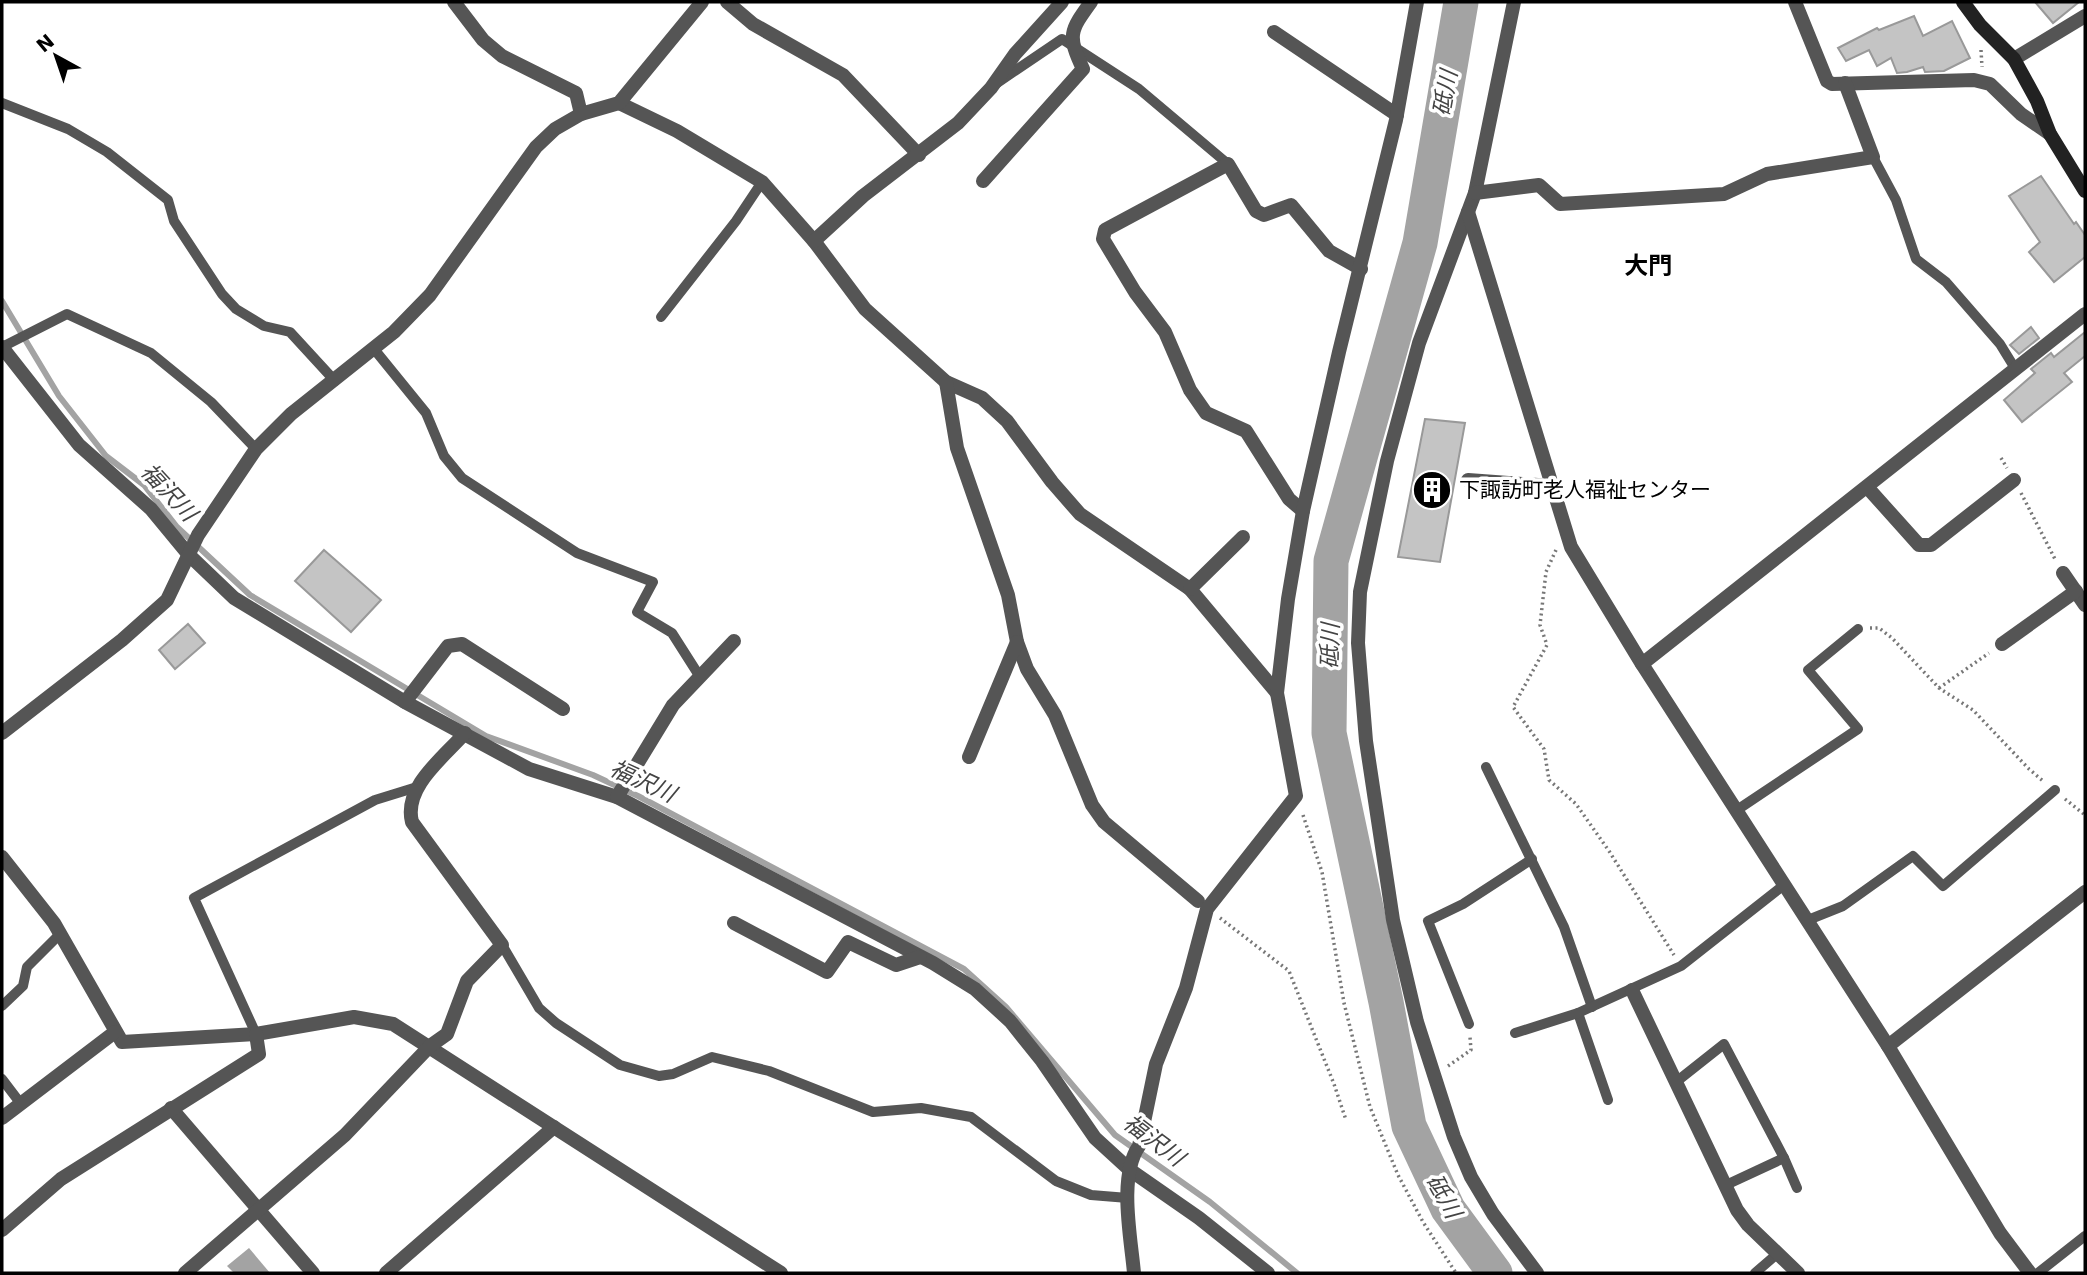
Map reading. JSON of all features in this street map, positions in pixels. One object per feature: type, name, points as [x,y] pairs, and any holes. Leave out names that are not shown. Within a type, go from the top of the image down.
[{"type":"main road","points":[[1963,2],[1980,25],[2014,59],[2037,101],[2050,134],[2085,191]]},
{"type":"street","points":[[454,2],[483,40],[502,56],[576,93],[581,114]]},
{"type":"street","points":[[2,733],[122,640],[167,600],[198,535],[256,449],[291,414],[374,349],[430,295],[536,147],[555,129],[581,114],[619,103],[702,2]]},
{"type":"street","points":[[727,2],[753,24],[843,75],[919,155]]},
{"type":"street","points":[[814,241],[863,195],[958,123],[991,88],[1015,54],[1062,2]]},
{"type":"street","points":[[983,181],[1083,69],[1072,46],[1074,25],[1091,2]]},
{"type":"street","points":[[1134,1273],[1128,1198],[1134,1157],[1156,1064],[1186,988],[1203,905],[1296,796],[1277,693],[1288,599],[1303,512],[1397,115],[1417,2]]},
{"type":"street","points":[[1514,2],[1475,193],[1419,343],[1391,448],[1360,592],[1358,643],[1366,740],[1393,920],[1418,1022],[1454,1137],[1471,1177],[1493,1214],[1537,1273]]},
{"type":"street","points":[[1795,2],[1827,81],[1832,84],[1973,80],[1990,84],[2021,114],[2050,134]]},
{"type":"street","points":[[2014,59],[2085,16]]},
{"type":"street","points":[[1274,33],[1397,115]]},
{"type":"street","points":[[1475,193],[1539,184],[1560,204],[1724,194],[1767,174],[1873,157],[1845,83]]},
{"type":"street","points":[[619,103],[677,131],[762,182],[814,241],[864,309],[946,382],[982,398],[1007,421],[1052,482],[1080,514],[1190,589],[1277,693]]},
{"type":"street","points":[[1303,512],[1289,499],[1246,431],[1206,413],[1190,390],[1165,332],[1135,292],[1104,239],[1105,230],[1228,164],[1256,211],[1264,215],[1291,205],[1329,251],[1360,269]]},
{"type":"street","points":[[1468,212],[1571,547],[1642,664],[1888,1046],[2000,1233],[2030,1273]]},
{"type":"street","points":[[1642,664],[2085,314]]},
{"type":"street","points":[[2,347],[79,445],[151,509],[190,555],[234,598],[405,702],[529,769],[617,797],[920,957],[975,989],[1010,1021],[1042,1061],[1095,1138],[1134,1157],[1199,1218],[1268,1273]]},
{"type":"street","points":[[946,382],[957,448],[1008,595],[1017,642],[1027,669],[1055,715],[1092,805],[1104,822],[1203,905]]},
{"type":"street","points":[[1468,480],[1552,486]]},
{"type":"street","points":[[1867,487],[1919,545],[1931,545],[2014,480]]},
{"type":"street","points":[[1190,589],[1243,537]]},
{"type":"street","points":[[2063,573],[2085,605]]},
{"type":"street","points":[[2002,644],[2076,591]]},
{"type":"street","points":[[617,797],[673,705],[734,641]]},
{"type":"street","points":[[969,757],[1017,642]]},
{"type":"street","points":[[405,702],[448,646],[462,644],[563,709]]},
{"type":"street","points":[[185,1273],[345,1135],[430,1046],[447,1034],[467,981],[502,945],[412,822],[408,809],[417,787],[465,733]]},
{"type":"street","points":[[2,857],[54,923],[122,1042],[256,1034],[354,1017],[393,1024],[781,1273]]},
{"type":"street","points":[[1888,1046],[2085,892]]},
{"type":"street","points":[[734,923],[827,972],[848,942],[896,965],[920,957]]},
{"type":"street","points":[[1632,990],[1748,1225],[1798,1273]]},
{"type":"street","points":[[2,1118],[115,1032]]},
{"type":"street","points":[[2,1230],[61,1179],[259,1054],[256,1034]]},
{"type":"street","points":[[171,1108],[313,1273]]},
{"type":"street","points":[[386,1273],[554,1127]]},
{"type":"lane","points":[[991,88],[1062,39],[1139,89],[1228,164]]},
{"type":"lane","points":[[2,103],[68,129],[107,152],[168,200],[174,221],[236,310],[264,326],[290,332],[335,381]]},
{"type":"lane","points":[[1873,157],[1896,200],[1916,259],[1946,282],[2000,344],[2016,370]]},
{"type":"lane","points":[[661,317],[736,221],[762,182]]},
{"type":"lane","points":[[2,347],[67,314],[152,353],[211,402],[256,449]]},
{"type":"lane","points":[[374,349],[426,413],[444,456],[462,478],[577,553],[653,582],[637,612],[672,633],[699,677]]},
{"type":"lane","points":[[1737,810],[1858,729],[1808,670],[1858,629]]},
{"type":"lane","points":[[1486,767],[1564,927],[1592,1007]]},
{"type":"lane","points":[[256,1034],[194,898],[375,800],[417,787]]},
{"type":"lane","points":[[1808,920],[1843,906],[1913,856],[1943,886],[2055,790]]},
{"type":"lane","points":[[1469,1024],[1428,921],[1463,904],[1532,859]]},
{"type":"lane","points":[[1515,1033],[1578,1013],[1681,966],[1784,885]]},
{"type":"lane","points":[[2,1006],[23,986],[27,967],[60,934]]},
{"type":"lane","points":[[502,945],[538,1008],[620,1065],[659,1076],[673,1074],[712,1057],[769,1071],[873,1112],[921,1108],[971,1116],[1056,1181],[1091,1195],[1128,1198]]},
{"type":"lane","points":[[1578,1013],[1608,1100]]},
{"type":"lane","points":[[1676,1082],[1724,1044],[1797,1188]]},
{"type":"lane","points":[[2,1079],[21,1104]]},
{"type":"lane","points":[[1726,1185],[1784,1158]]},
{"type":"lane","points":[[2038,1273],[2085,1236]]},
{"type":"lane","points":[[1755,1273],[1777,1254]]},
{"type":"path","points":[[1980,25],[1983,83]]},
{"type":"path","points":[[2001,457],[2063,573]]},
{"type":"path","points":[[1566,530],[1546,572],[1540,625],[1547,645],[1513,708],[1544,749],[1549,780],[1576,804],[1609,851],[1681,966]]},
{"type":"path","points":[[1858,629],[1879,628],[1892,638],[1939,688],[1973,710],[2029,769],[2085,815]]},
{"type":"path","points":[[1939,688],[2002,644]]},
{"type":"path","points":[[1296,796],[1322,872],[1344,1003],[1370,1107],[1398,1175],[1423,1222],[1456,1273]]},
{"type":"path","points":[[1203,905],[1289,971],[1346,1120]]},
{"type":"path","points":[[1434,1074],[1471,1051],[1469,1024]]},
{"type":"shaded area","points":[[249,1248],[270,1273],[234,1273],[227,1266]]},
{"type":"building","points":[[2035,2],[2079,2],[2053,23]]},
{"type":"building","points":[[1914,16],[1923,36],[1952,21],[1970,58],[1944,71],[1925,72],[1923,67],[1897,73],[1891,58],[1877,66],[1869,50],[1846,61],[1838,48],[1877,28],[1879,30]]},
{"type":"building","points":[[2041,176],[2074,224],[2076,222],[2085,235],[2085,257],[2054,282],[2029,252],[2040,242],[2009,196]]},
{"type":"building","points":[[2031,327],[2039,338],[2019,354],[2010,345]]},
{"type":"building","points":[[2085,332],[2085,356],[2064,373],[2072,382],[2022,422],[2004,400],[2035,373],[2031,369],[2051,353],[2054,357]]},
{"type":"building","name":"下諏訪町老人福祉センター","points":[[1425,419],[1465,423],[1440,562],[1398,557]]},
{"type":"building","points":[[324,550],[381,600],[351,632],[295,581]]},
{"type":"building","points":[[188,624],[205,643],[175,669],[159,650]]},
{"type":"waterway","name":"砥川","points":[[1461,2],[1420,243],[1331,561],[1329,733],[1386,1002],[1409,1126],[1448,1209],[1495,1273]]},
{"type":"waterway","name":"福沢川","points":[[2,301],[59,396],[106,456],[144,485],[177,527],[250,595],[486,736],[593,775],[638,796],[964,969],[1006,1007],[1115,1135],[1210,1202],[1297,1273]]},
{"type":"place","name":"下諏訪町老人福祉センター","points":[[1432,490]]},
{"type":"district","name":"大門","points":[[1648,266]]}]
